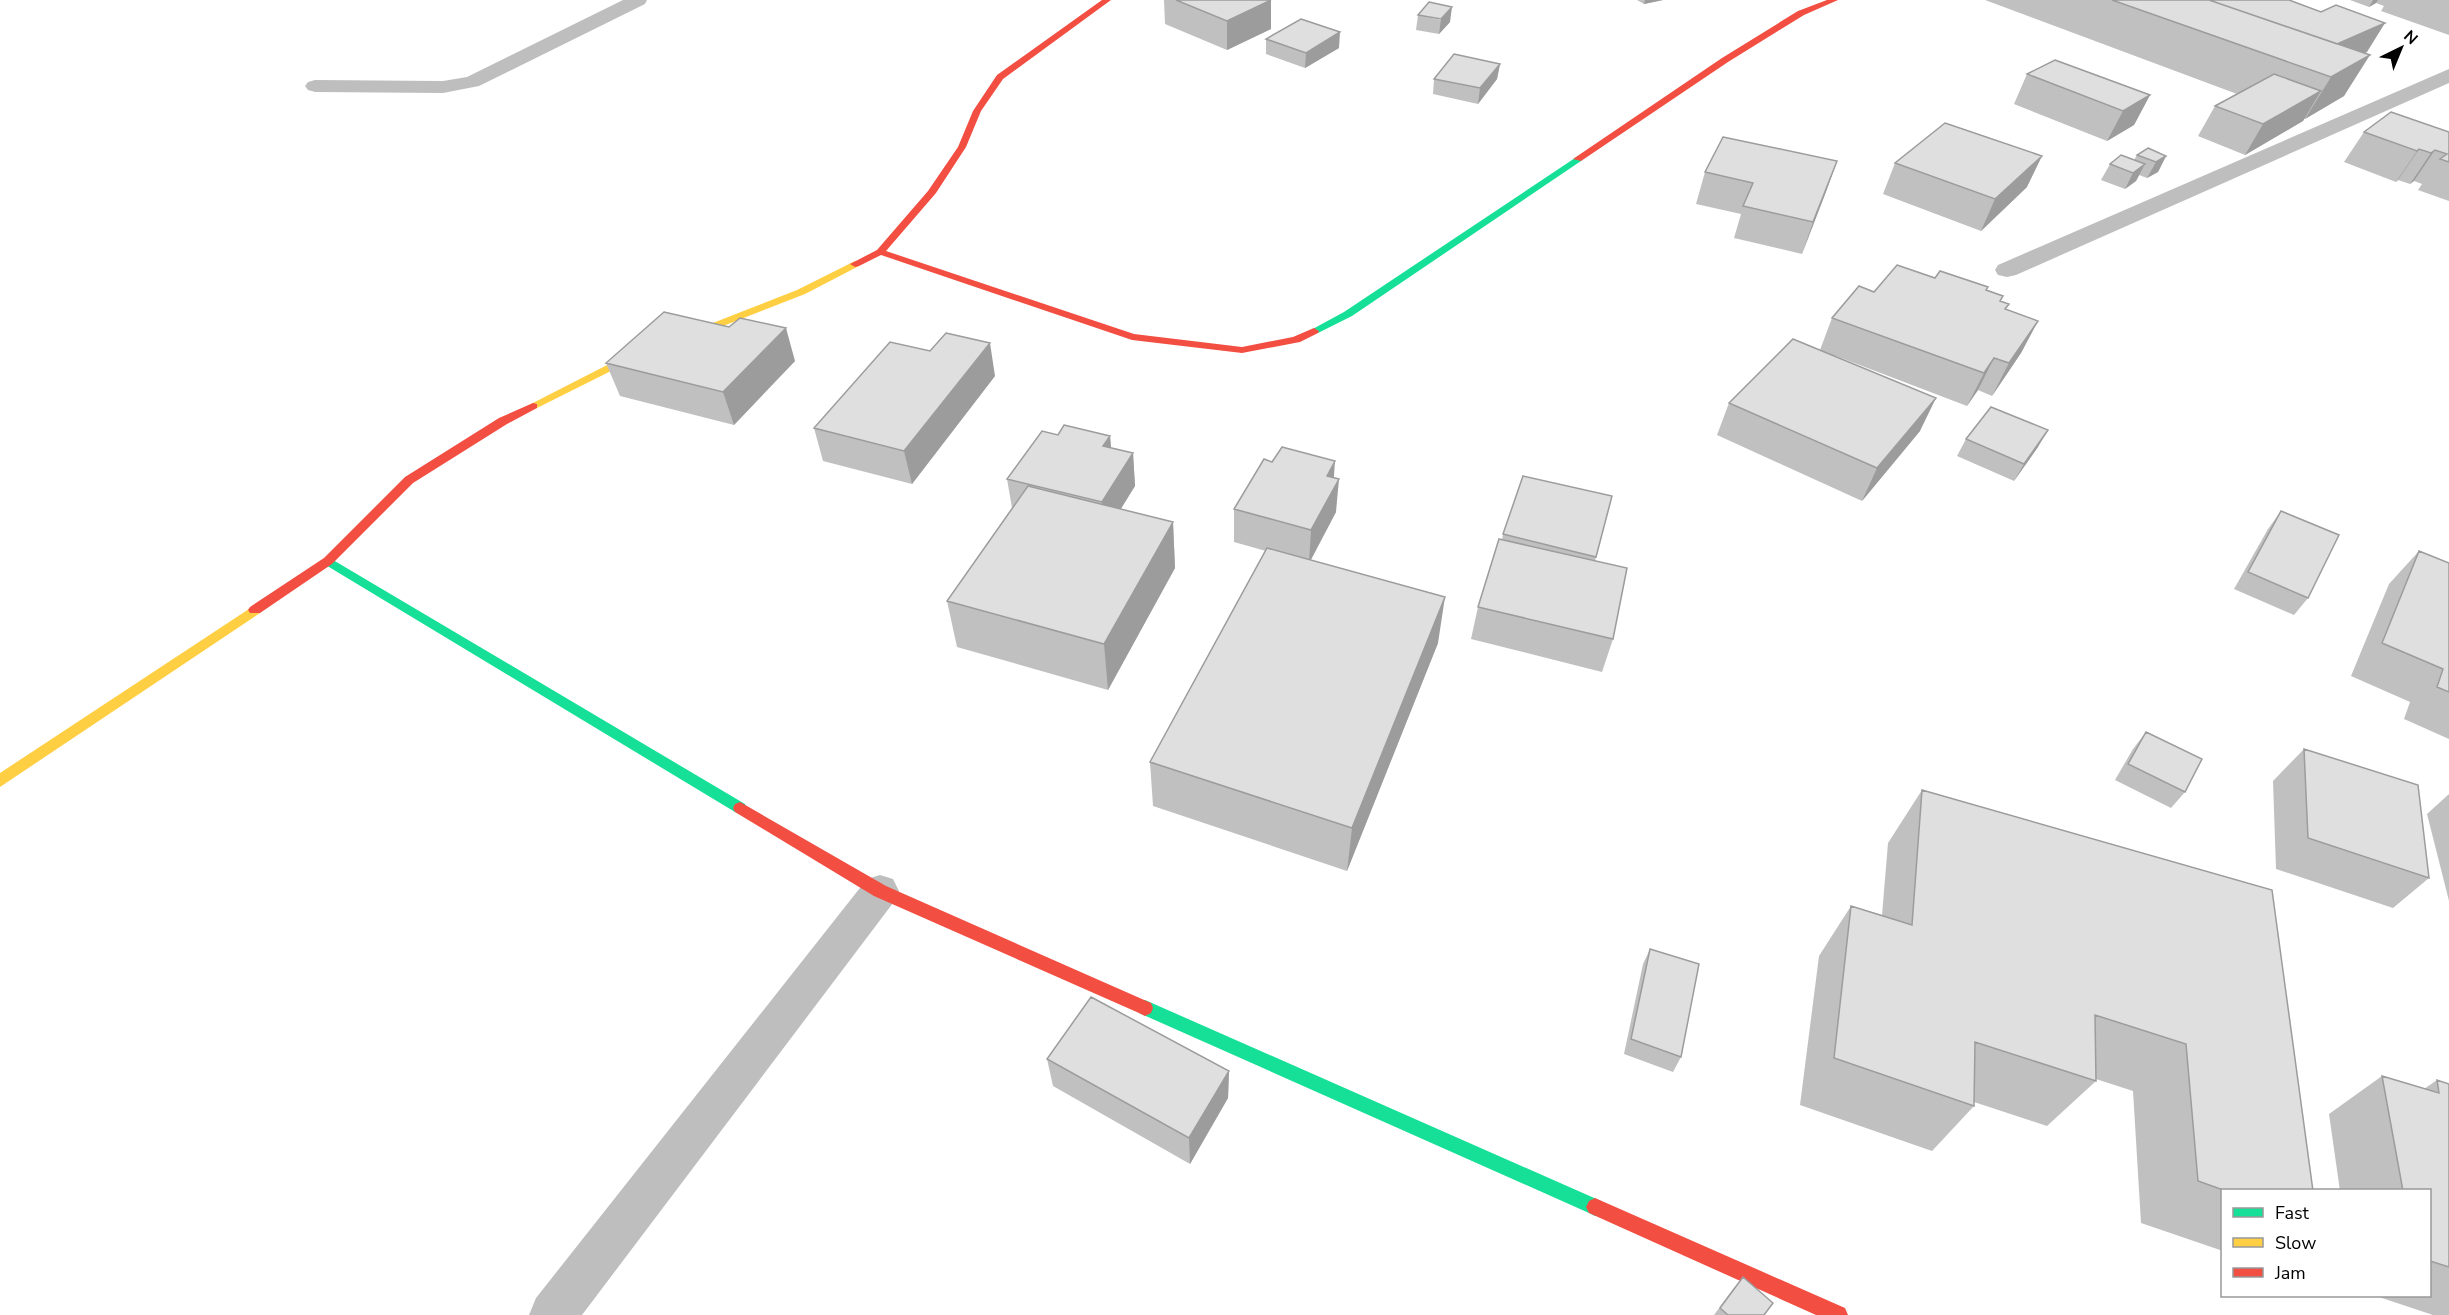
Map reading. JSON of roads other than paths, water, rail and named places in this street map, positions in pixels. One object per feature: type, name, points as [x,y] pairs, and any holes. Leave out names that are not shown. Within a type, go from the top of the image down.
[{"type":"street","points":[[315,86],[443,87],[472,82],[638,0]]},
{"type":"street","points":[[0,781],[328,561],[409,480],[503,421],[617,364],[801,292],[880,252],[931,193],[962,147],[978,111],[1000,77],[1107,0]]},
{"type":"street","points":[[880,252],[1132,337],[1242,350],[1296,340],[1348,314],[1725,60],[1801,13],[1834,0]]},
{"type":"street","points":[[2007,270],[2449,75]]},
{"type":"street","points":[[328,561],[880,891],[1838,1315]]},
{"type":"street","points":[[553,1315],[880,891]]}]
